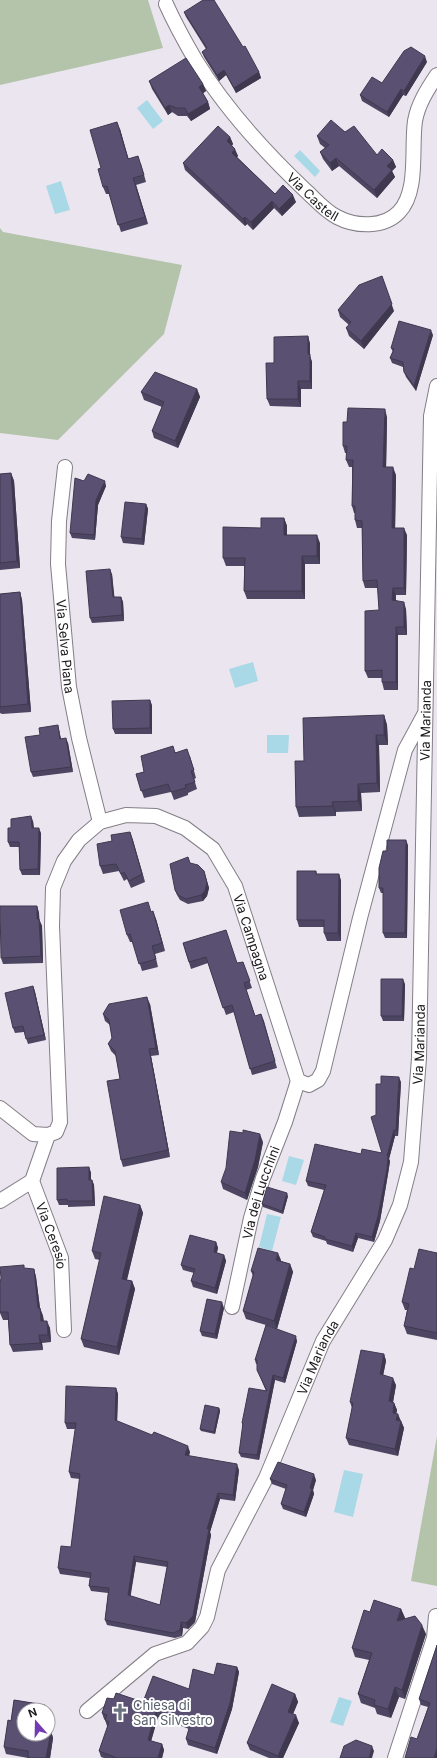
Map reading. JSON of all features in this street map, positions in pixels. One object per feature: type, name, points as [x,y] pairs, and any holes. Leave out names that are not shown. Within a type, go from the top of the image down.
[{"type":"street","name":"Via Castell","points":[[166,4],[196,62],[226,103],[285,170],[326,209],[346,222],[357,224],[381,223],[390,219],[404,206],[411,187],[415,122],[418,110],[437,75]]},
{"type":"street","name":"Via Marianda","points":[[87,1711],[155,1654],[182,1646],[194,1638],[202,1627],[207,1617],[218,1570],[266,1478],[323,1341],[384,1240],[400,1205],[411,1162],[419,1058],[431,416],[437,386]]},
{"type":"street","name":"Via Selva Piana","points":[[65,467],[59,521],[58,564],[70,687],[79,738],[100,822]]},
{"type":"street","points":[[298,1082],[309,1085],[318,1080],[323,1071],[360,918],[405,750],[425,714]]},
{"type":"street","name":"Via Campagna","points":[[32,1181],[48,1135],[56,1132],[60,1122],[52,926],[53,888],[64,860],[79,840],[100,822],[126,815],[156,816],[185,828],[213,850],[236,886],[298,1082]]},
{"type":"street","name":"Via dei Lucchini","points":[[232,1307],[251,1218],[261,1185],[285,1122],[298,1082]]},
{"type":"street","points":[[0,1108],[12,1119],[33,1134],[48,1135]]},
{"type":"street","points":[[0,1201],[32,1181]]},
{"type":"street","name":"Via Ceresio","points":[[32,1181],[61,1258],[64,1330]]},
{"type":"street","points":[[395,1758],[434,1638],[436,1616]]},
{"type":"green space","points":[[0,0],[148,0],[163,48],[0,85]]},
{"type":"green space","points":[[0,228],[3,232],[182,265],[164,334],[58,440],[0,433]]},
{"type":"green space","points":[[437,1436],[437,1586],[411,1581]]},
{"type":"water","points":[[147,100],[163,121],[153,129],[137,108]]},
{"type":"water","points":[[300,150],[320,171],[315,177],[294,156]]},
{"type":"water","points":[[61,181],[70,210],[55,214],[46,186]]},
{"type":"water","points":[[253,662],[258,681],[235,688],[229,669]]},
{"type":"water","points":[[267,735],[289,735],[288,753],[267,753]]},
{"type":"water","points":[[289,1156],[304,1160],[296,1185],[282,1181]]},
{"type":"water","points":[[267,1214],[281,1217],[272,1251],[259,1247]]},
{"type":"water","points":[[344,1470],[363,1474],[353,1517],[334,1512]]},
{"type":"water","points":[[339,1697],[352,1701],[343,1726],[330,1722]]},
{"type":"building","points":[[203,0],[214,0],[243,47],[245,46],[259,72],[234,88],[224,70],[217,75],[202,52],[207,48],[184,12]]},
{"type":"building","points":[[411,47],[425,56],[404,91],[401,89],[387,112],[360,95],[372,77],[382,83],[404,51]]},
{"type":"building","points":[[186,58],[203,84],[199,87],[208,102],[188,114],[185,108],[176,108],[169,105],[165,108],[149,81]]},
{"type":"building","points":[[331,120],[345,132],[354,126],[377,155],[382,149],[393,160],[387,166],[392,170],[374,190],[336,158],[330,163],[320,152],[329,145],[317,136]]},
{"type":"building","points":[[117,122],[128,159],[138,156],[144,175],[133,178],[145,217],[118,225],[107,186],[103,187],[98,169],[101,168],[90,130]]},
{"type":"building","points":[[218,126],[230,137],[227,141],[235,149],[232,153],[275,194],[283,185],[293,195],[279,209],[272,201],[251,222],[245,217],[243,219],[183,163]]},
{"type":"building","points":[[382,276],[392,304],[361,341],[346,328],[351,322],[338,310],[359,285]]},
{"type":"building","points":[[399,321],[431,330],[414,386],[404,372],[403,362],[390,358],[394,349],[391,348]]},
{"type":"building","points":[[308,336],[310,381],[298,381],[298,399],[267,399],[266,363],[274,363],[274,337]]},
{"type":"building","points":[[155,372],[197,389],[175,441],[152,431],[164,402],[141,392]]},
{"type":"building","points":[[348,408],[385,409],[383,467],[393,467],[392,528],[404,528],[404,588],[393,588],[392,600],[404,602],[404,627],[396,627],[396,682],[382,682],[382,670],[365,671],[365,611],[379,610],[377,580],[363,581],[362,521],[355,520],[355,506],[352,506],[353,460],[346,460],[347,446],[343,446],[343,422],[347,422]]},
{"type":"building","points":[[11,473],[17,561],[0,563],[0,474]]},
{"type":"building","points":[[88,474],[105,481],[96,500],[94,535],[70,533],[75,478],[84,481]]},
{"type":"building","points":[[125,502],[146,504],[142,539],[121,537]]},
{"type":"building","points":[[261,518],[284,518],[284,535],[317,535],[317,556],[302,556],[302,591],[244,591],[245,558],[223,558],[223,527],[261,528]]},
{"type":"building","points":[[110,569],[113,597],[121,597],[122,615],[90,618],[86,571]]},
{"type":"building","points":[[20,592],[28,704],[0,707],[0,594]]},
{"type":"building","points":[[150,700],[150,728],[113,729],[112,701]]},
{"type":"building","points":[[384,715],[384,735],[376,735],[377,783],[358,784],[358,801],[332,802],[333,806],[296,807],[295,761],[304,761],[303,718]]},
{"type":"building","points":[[58,725],[60,739],[66,738],[71,767],[31,772],[25,737],[40,735],[39,728]]},
{"type":"building","points":[[173,746],[175,753],[187,749],[194,770],[191,771],[195,782],[185,785],[186,788],[171,792],[168,784],[141,791],[136,774],[144,772],[141,756]]},
{"type":"building","points":[[31,816],[32,828],[39,828],[38,869],[20,870],[19,842],[8,842],[8,828],[11,828],[11,819]]},
{"type":"building","points":[[130,832],[142,874],[129,881],[124,872],[121,874],[116,864],[100,866],[97,844],[112,841],[111,835]]},
{"type":"building","points":[[387,840],[406,840],[405,933],[383,933],[383,888],[379,888],[379,868],[383,851],[387,851]]},
{"type":"building","points":[[188,857],[190,863],[198,865],[204,871],[207,883],[205,891],[201,895],[186,899],[178,895],[175,890],[170,864]]},
{"type":"building","points":[[297,871],[316,871],[316,874],[339,874],[338,933],[324,933],[324,920],[297,920]]},
{"type":"building","points":[[148,902],[151,912],[153,911],[162,943],[152,946],[156,959],[139,964],[130,934],[127,935],[120,910]]},
{"type":"building","points":[[0,906],[37,906],[41,956],[1,958]]},
{"type":"building","points":[[226,930],[237,963],[243,962],[250,981],[244,983],[255,1016],[261,1014],[275,1061],[250,1069],[232,1005],[223,1008],[206,957],[189,962],[183,943]]},
{"type":"building","points":[[381,979],[403,979],[402,1016],[381,1016]]},
{"type":"building","points":[[33,986],[44,1035],[26,1039],[23,1026],[13,1028],[5,993]]},
{"type":"building","points":[[147,997],[156,1048],[149,1049],[168,1150],[121,1160],[107,1081],[120,1079],[115,1051],[108,1044],[112,1038],[109,1020],[103,1014],[109,1004]]},
{"type":"building","points":[[381,1076],[399,1077],[396,1130],[394,1130],[387,1156],[387,1169],[378,1216],[372,1237],[356,1233],[352,1246],[325,1239],[325,1237],[311,1232],[326,1185],[306,1181],[315,1144],[361,1154],[362,1149],[382,1153],[371,1117],[376,1115],[376,1084],[381,1084]]},
{"type":"building","points":[[243,1130],[260,1134],[255,1160],[245,1193],[221,1182],[226,1168],[230,1131],[243,1133]]},
{"type":"building","points":[[89,1167],[89,1180],[92,1180],[93,1201],[67,1201],[67,1199],[57,1200],[57,1168]]},
{"type":"building","points":[[267,1187],[287,1193],[282,1211],[262,1204]]},
{"type":"building","points":[[104,1196],[140,1205],[122,1279],[132,1281],[117,1347],[81,1339],[101,1253],[92,1251]]},
{"type":"building","points":[[190,1235],[216,1242],[214,1252],[224,1255],[215,1288],[191,1281],[195,1269],[181,1265]]},
{"type":"building","points":[[258,1248],[278,1253],[276,1260],[290,1264],[274,1321],[243,1311],[254,1272],[251,1271]]},
{"type":"building","points":[[419,1249],[437,1253],[437,1333],[404,1326],[409,1304],[402,1302],[410,1268],[414,1269]]},
{"type":"building","points":[[24,1265],[24,1268],[34,1269],[38,1308],[40,1308],[41,1321],[47,1321],[48,1335],[39,1335],[40,1343],[10,1345],[8,1312],[0,1312],[0,1267]]},
{"type":"building","points":[[207,1299],[222,1302],[215,1334],[200,1331]]},
{"type":"building","points":[[266,1325],[296,1336],[283,1378],[273,1375],[257,1455],[239,1453],[242,1423],[249,1388],[267,1391],[257,1370],[257,1360],[255,1360]]},
{"type":"building","points":[[361,1350],[384,1354],[380,1374],[393,1378],[389,1401],[394,1403],[393,1413],[398,1414],[396,1420],[401,1421],[395,1449],[346,1438],[353,1403],[350,1402]]},
{"type":"building","points":[[66,1386],[116,1388],[115,1420],[152,1435],[154,1432],[188,1446],[185,1455],[237,1464],[233,1495],[218,1493],[207,1529],[209,1529],[193,1616],[186,1623],[181,1622],[180,1630],[173,1633],[105,1620],[109,1588],[89,1586],[91,1573],[58,1568],[61,1546],[71,1547],[80,1474],[69,1472],[76,1423],[65,1423]],"holes":[[[134,1556],[168,1562],[160,1605],[128,1595]]]},
{"type":"building","points":[[205,1405],[219,1408],[214,1432],[200,1429]]},
{"type":"building","points":[[278,1462],[314,1474],[310,1488],[312,1489],[304,1512],[281,1504],[287,1485],[270,1479]]},
{"type":"building","points":[[374,1600],[401,1609],[397,1621],[415,1616],[422,1625],[402,1690],[395,1687],[388,1709],[374,1705],[375,1700],[358,1694],[372,1653],[352,1648],[364,1610],[370,1612]]},
{"type":"building","points":[[437,1645],[437,1748],[434,1758],[405,1758],[411,1737],[417,1739],[430,1703],[419,1699]]},
{"type":"building","points":[[217,1663],[237,1667],[230,1703],[215,1748],[186,1739],[190,1725],[156,1711],[148,1740],[162,1744],[158,1758],[117,1758],[99,1751],[109,1722],[105,1720],[107,1715],[102,1713],[107,1698],[114,1699],[116,1693],[143,1702],[153,1676],[189,1689],[193,1669],[214,1675]]},
{"type":"building","points":[[272,1684],[295,1694],[288,1712],[296,1715],[278,1756],[247,1743]]},
{"type":"building","points":[[14,1700],[26,1702],[16,1702],[16,1742],[49,1742],[46,1758],[28,1758],[28,1751],[4,1747],[8,1720],[11,1721]]},
{"type":"building","points":[[356,1740],[372,1746],[369,1758],[340,1758],[344,1746]]},
{"type":"place","name":"Chiesa di San Silvestro","points":[[120,1712]]}]
